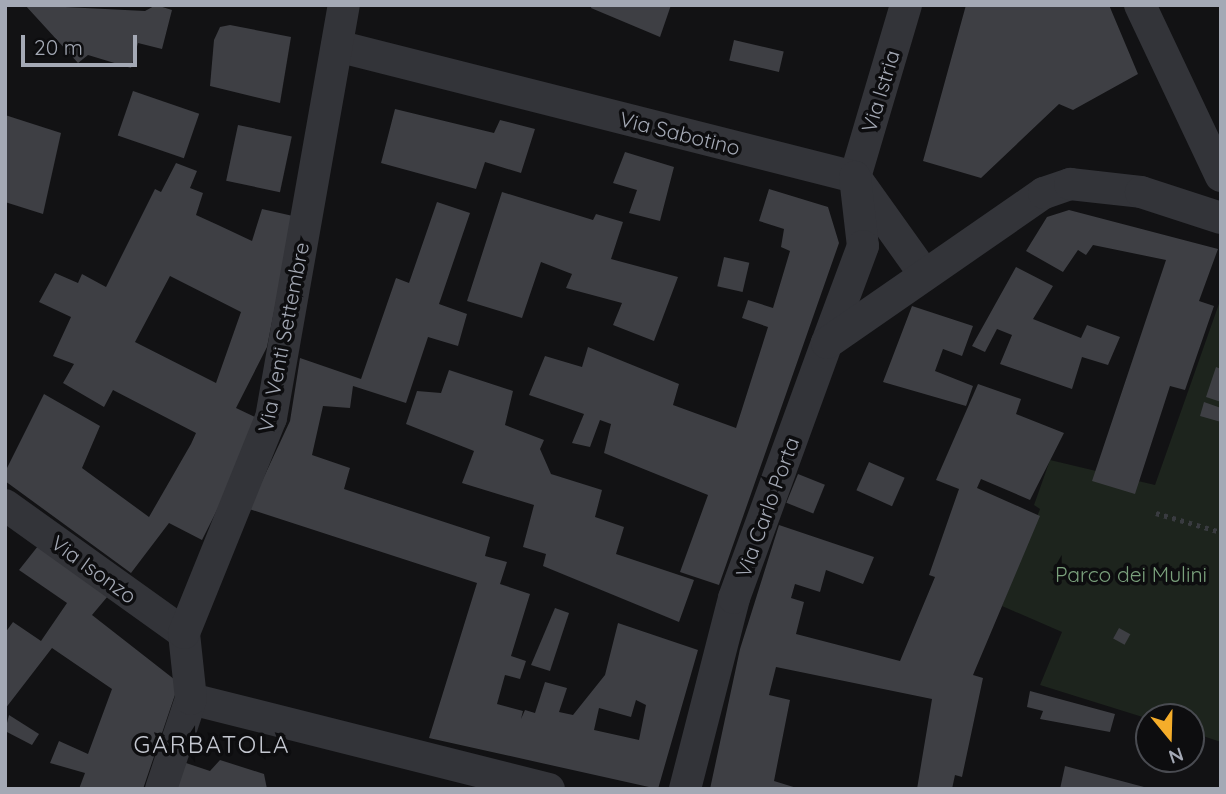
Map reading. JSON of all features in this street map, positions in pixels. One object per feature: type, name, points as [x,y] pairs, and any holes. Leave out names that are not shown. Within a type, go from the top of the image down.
[{"type":"street","name":"Via Venti Settembre","points":[[191,699],[184,633],[271,418],[344,5]]},
{"type":"street","name":"Via Istria","points":[[855,177],[906,5]]},
{"type":"street","points":[[1140,5],[1221,176]]},
{"type":"street","name":"Via Sabotino","points":[[337,46],[855,177]]},
{"type":"street","points":[[855,177],[925,275]]},
{"type":"street","points":[[827,343],[863,246],[855,177]]},
{"type":"street","points":[[827,343],[1044,193],[1070,184],[1141,192],[1221,218]]},
{"type":"street","name":"Via Carlo Porta","points":[[685,789],[734,598],[827,343]]},
{"type":"street","name":"Via Isonzo","points":[[5,505],[184,633]]},
{"type":"street","points":[[161,789],[191,699],[549,789]]},
{"type":"path","points":[[1156,513],[1221,532]]},
{"type":"green space","name":"Parco dei Mulini","points":[[1221,298],[1221,742],[1205,737],[1205,703],[1135,703],[1135,715],[1040,685],[1062,632],[1002,606],[1040,509],[1034,505],[1050,460],[1155,485]]},
{"type":"building","points":[[25,5],[145,11],[156,5],[172,10],[162,49],[138,43],[131,68],[88,55],[78,63]]},
{"type":"building","points":[[592,5],[671,5],[660,37],[591,8]]},
{"type":"building","points":[[966,5],[1109,5],[1138,74],[1073,110],[1059,104],[981,178],[923,161]]},
{"type":"building","points":[[230,25],[291,37],[280,103],[210,86],[214,40],[220,27]]},
{"type":"building","points":[[734,40],[784,51],[779,72],[729,60]]},
{"type":"building","points":[[133,91],[199,114],[184,158],[118,135]]},
{"type":"building","points":[[395,109],[494,133],[500,120],[535,129],[521,173],[485,162],[476,189],[381,163]]},
{"type":"building","points":[[5,115],[61,133],[43,214],[5,202]]},
{"type":"building","points":[[238,125],[292,136],[280,192],[226,181]]},
{"type":"building","points":[[625,152],[674,167],[660,221],[629,213],[637,190],[613,183]]},
{"type":"building","points":[[176,163],[197,171],[190,188],[203,193],[196,215],[252,241],[262,209],[293,216],[267,347],[236,408],[257,418],[250,444],[202,540],[169,523],[131,573],[5,481],[5,472],[44,394],[100,426],[82,468],[149,517],[191,444],[196,433],[113,390],[104,407],[63,383],[74,364],[53,356],[71,317],[39,302],[55,273],[78,283],[82,274],[106,287],[155,189],[161,192]],"holes":[[[170,276],[241,312],[216,383],[135,342]]]},
{"type":"building","points":[[769,189],[828,207],[839,243],[719,585],[680,572],[708,495],[604,453],[611,424],[600,420],[590,447],[572,443],[584,414],[529,395],[545,356],[582,367],[588,347],[679,384],[673,405],[736,428],[768,327],[742,318],[748,300],[773,308],[790,251],[781,247],[784,229],[759,221]]},
{"type":"building","points":[[502,192],[593,220],[596,214],[623,222],[611,259],[678,277],[654,341],[613,325],[622,303],[566,288],[572,274],[541,262],[522,318],[467,301]]},
{"type":"building","points":[[437,202],[470,213],[439,304],[467,314],[458,346],[428,337],[406,403],[353,386],[350,408],[323,406],[312,455],[350,468],[344,489],[490,537],[485,556],[507,562],[500,584],[530,594],[511,656],[526,661],[520,679],[505,675],[497,704],[523,711],[521,719],[525,710],[535,713],[545,682],[567,688],[559,712],[573,715],[605,675],[618,623],[698,650],[658,789],[429,738],[477,583],[249,509],[290,421],[300,358],[361,379],[396,278],[409,283]],"holes":[[[636,700],[646,705],[639,740],[594,730],[599,708],[631,717]]]},
{"type":"building","points":[[1069,210],[1218,249],[1199,301],[1214,306],[1185,390],[1170,386],[1135,494],[1092,481],[1166,260],[1093,245],[1086,255],[1078,250],[1063,272],[1026,251],[1047,217]]},
{"type":"building","points":[[724,257],[749,263],[743,292],[717,286]]},
{"type":"building","points":[[1016,267],[1053,286],[1033,319],[1081,338],[1087,325],[1120,337],[1108,365],[1082,357],[1072,389],[1000,364],[1012,335],[997,329],[985,352],[972,346]]},
{"type":"building","points":[[912,306],[973,326],[962,356],[943,349],[935,371],[973,386],[966,406],[883,382]]},
{"type":"building","points":[[1216,367],[1221,369],[1221,402],[1206,397]]},
{"type":"building","points":[[449,370],[513,391],[505,425],[544,440],[540,449],[551,474],[602,490],[595,517],[624,527],[616,554],[694,580],[679,622],[543,566],[546,554],[523,547],[534,505],[462,483],[474,451],[406,424],[417,391],[441,393]]},
{"type":"building","points":[[978,384],[1021,399],[1016,414],[1064,433],[1030,500],[981,479],[977,488],[1040,516],[973,675],[983,678],[962,777],[955,775],[952,789],[917,789],[932,699],[776,667],[769,695],[790,700],[774,781],[800,789],[710,789],[740,649],[779,525],[874,557],[863,584],[826,570],[820,592],[795,584],[791,598],[804,602],[796,634],[900,661],[935,577],[929,575],[959,489],[936,480]]},
{"type":"building","points":[[1204,402],[1221,408],[1221,422],[1200,416]]},
{"type":"building","points":[[869,462],[905,478],[892,506],[856,490]]},
{"type":"building","points":[[798,474],[825,485],[813,514],[786,503]]},
{"type":"building","points":[[42,541],[108,596],[92,615],[179,683],[143,789],[79,789],[85,773],[50,763],[59,741],[88,754],[112,689],[52,648],[5,709],[5,633],[13,622],[41,641],[67,603],[19,570]]},
{"type":"building","points":[[555,608],[569,613],[550,671],[531,665]]},
{"type":"building","points":[[1119,628],[1130,634],[1125,645],[1113,638]]},
{"type":"building","points":[[1030,691],[1115,714],[1110,732],[1040,719],[1043,711],[1027,707]]},
{"type":"building","points":[[9,715],[39,734],[32,745],[5,731]]},
{"type":"building","points":[[220,760],[264,774],[267,789],[176,789],[186,763],[210,771]]},
{"type":"building","points":[[1065,766],[1144,787],[1060,789]]},
{"type":"district","name":"GARBATOLA","points":[[212,745]]}]
